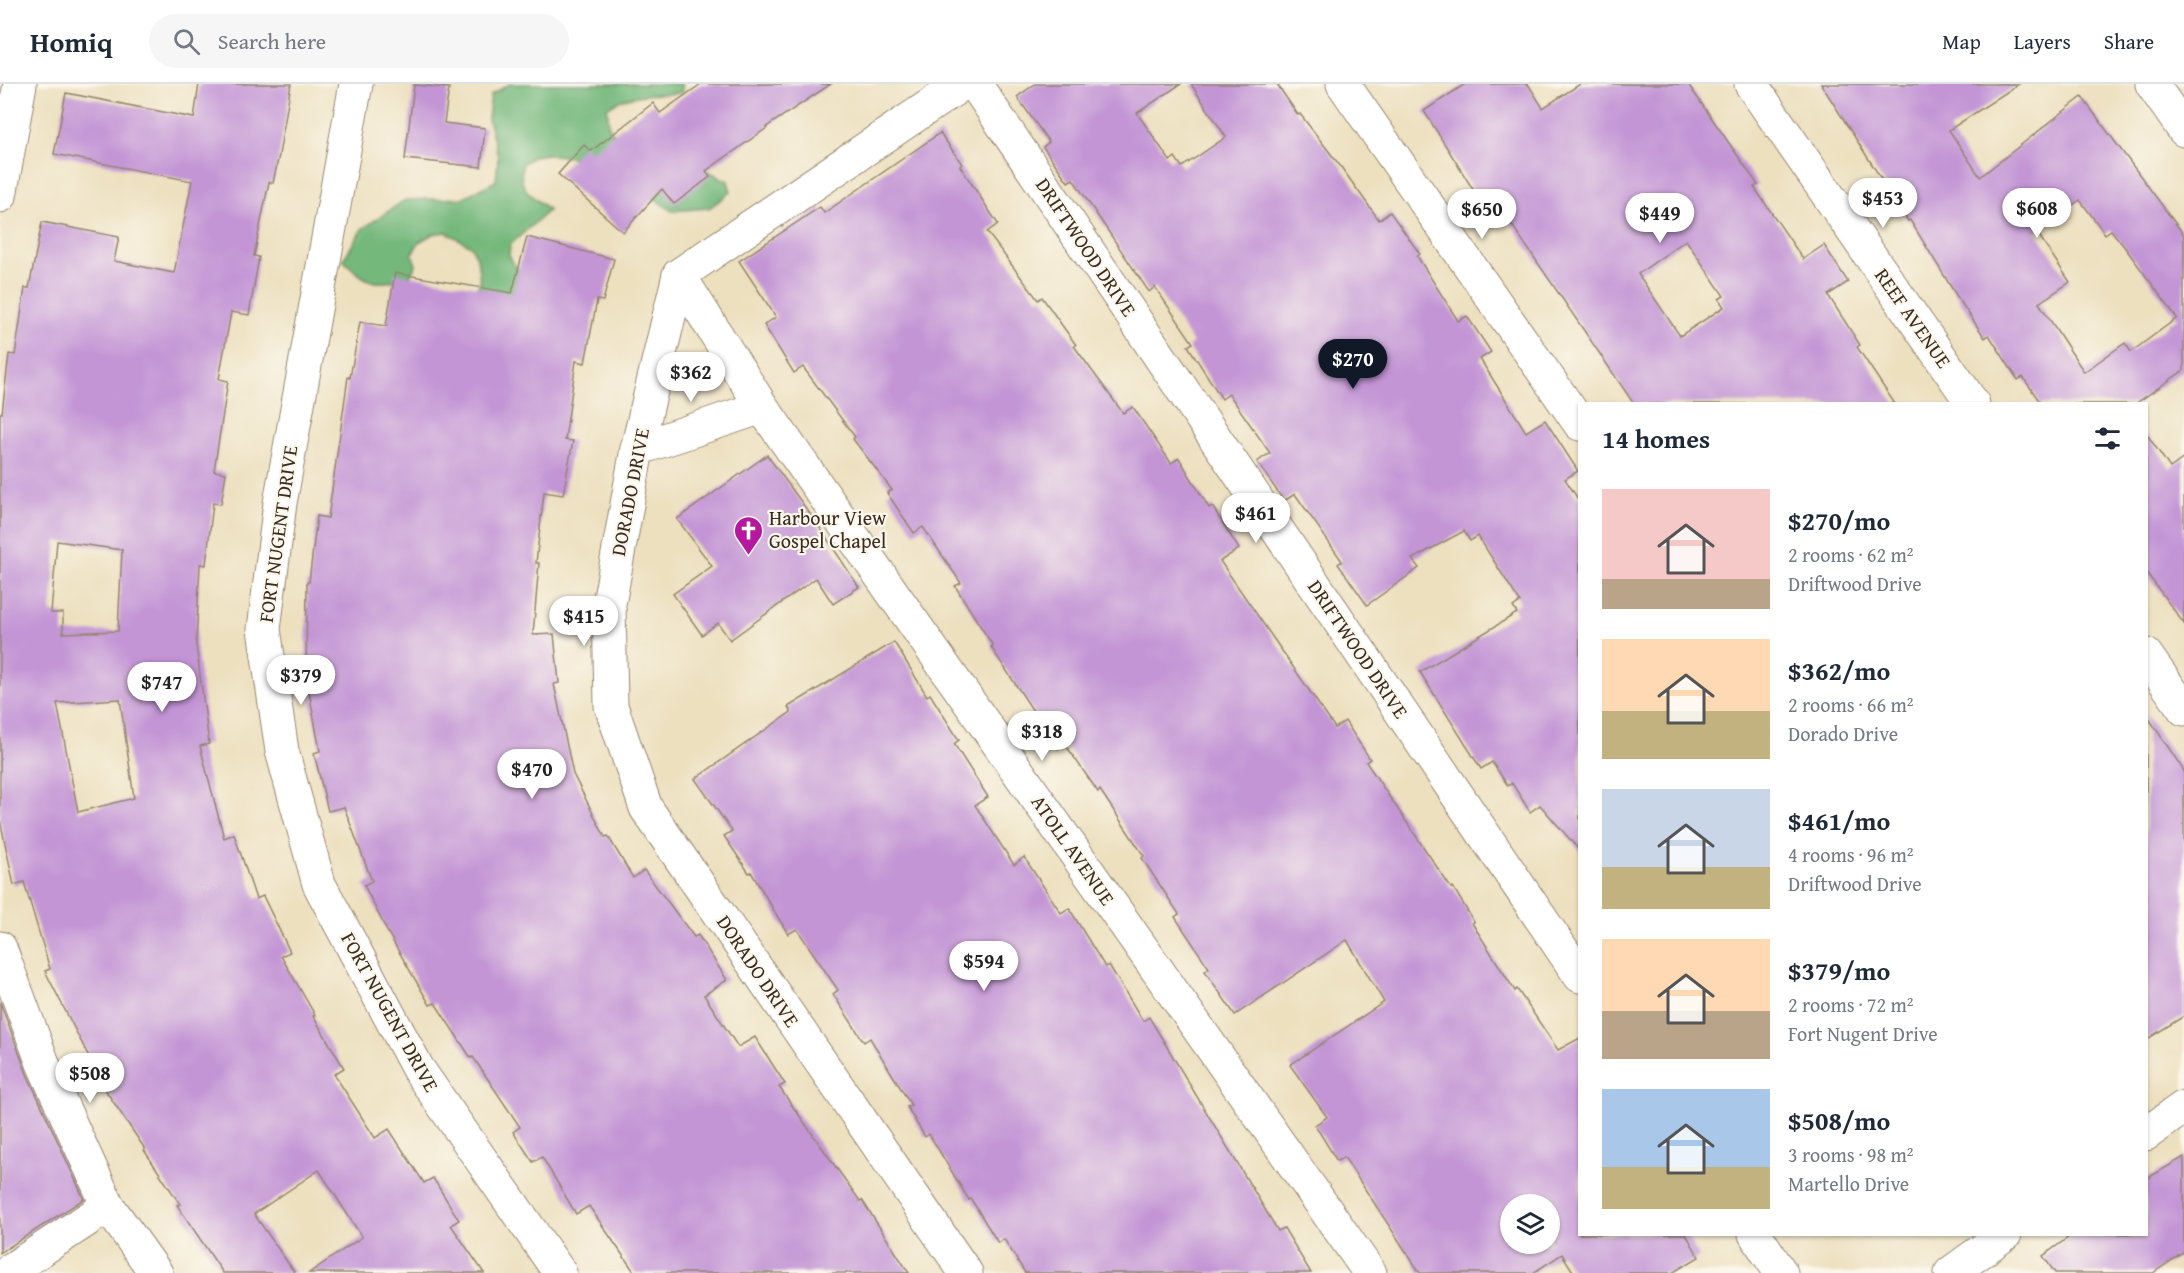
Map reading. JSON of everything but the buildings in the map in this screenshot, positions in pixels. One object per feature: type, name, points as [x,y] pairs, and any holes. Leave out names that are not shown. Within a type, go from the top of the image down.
[{"type":"street","name":"FORT NUGENT DRIVE","points":[[356,84],[280,503],[264,629],[282,751],[319,884],[418,1069],[560,1273]]},
{"type":"street","points":[[679,275],[962,84]]},
{"type":"street","name":"DRIFTWOOD DRIVE","points":[[975,84],[1578,973]]},
{"type":"street","points":[[1343,84],[1578,421]]},
{"type":"street","name":"REEF AVENUE","points":[[1751,84],[1972,402]]},
{"type":"street","points":[[2152,84],[2184,130]]},
{"type":"street","points":[[0,196],[11,104]]},
{"type":"street","name":"ATOLL AVENUE","points":[[679,275],[762,406],[1370,1273]]},
{"type":"street","name":"DORADO DRIVE","points":[[679,275],[637,449],[609,604],[611,706],[646,808],[966,1273]]},
{"type":"street","points":[[637,449],[762,406]]},
{"type":"street","points":[[2148,658],[2184,709]]},
{"type":"street","points":[[0,948],[44,1066],[108,1206],[156,1273]]},
{"type":"street","points":[[2148,1133],[2184,1107]]},
{"type":"street","points":[[6,1273],[108,1206]]},
{"type":"street","points":[[1756,1236],[1781,1273]]},
{"type":"street","points":[[1951,1273],[2003,1236]]},
{"type":"green space","points":[[509,84],[682,84],[682,93],[633,97],[607,108],[610,131],[642,146],[681,157],[728,181],[731,192],[709,208],[672,211],[607,165],[591,160],[548,154],[534,156],[523,163],[521,172],[523,185],[549,210],[510,245],[509,256],[535,297],[463,337],[480,281],[477,258],[471,246],[446,232],[433,234],[419,242],[412,254],[416,265],[410,276],[388,282],[373,282],[366,279],[343,260],[362,229],[405,200],[462,198],[496,181],[498,157],[488,119],[491,95]]},
{"type":"place","name":"Harbour View Gospel Chapel","points":[[748,556]]}]
